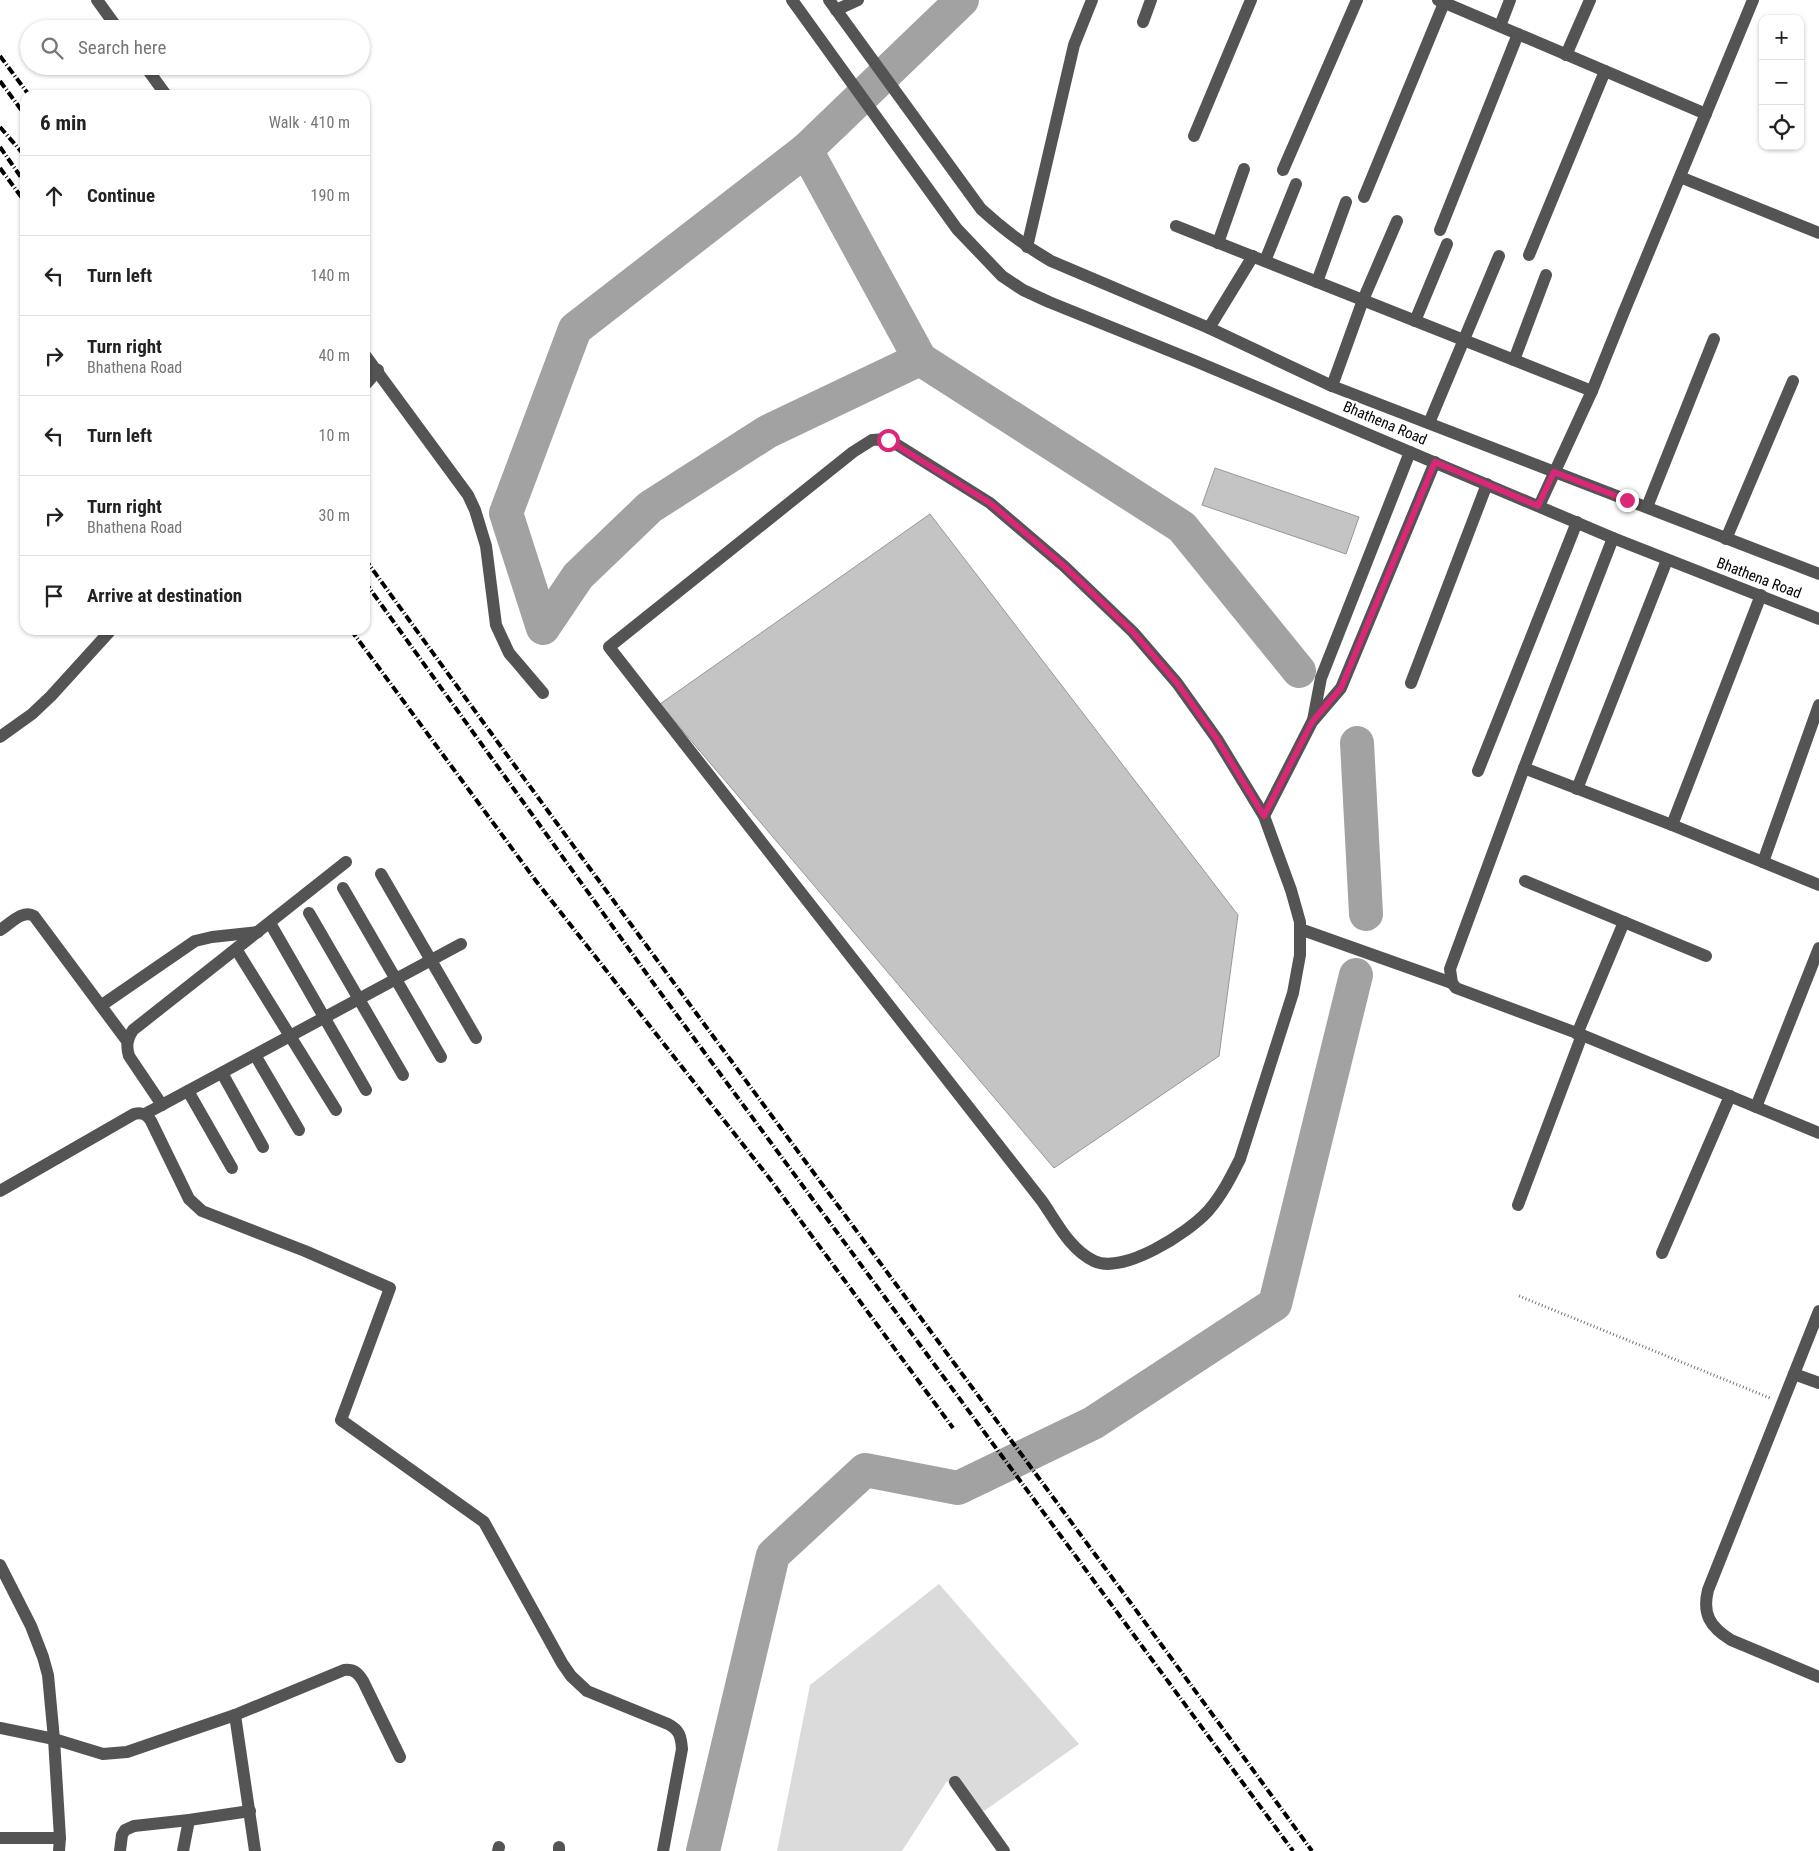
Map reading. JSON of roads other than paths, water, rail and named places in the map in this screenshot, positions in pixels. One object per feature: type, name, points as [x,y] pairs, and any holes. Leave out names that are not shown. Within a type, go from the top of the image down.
[{"type":"street","points":[[97,0],[111,20]]},
{"type":"street","name":"Bhathena Road","points":[[792,0],[957,229],[1002,276],[1023,290],[1613,538],[1819,619]]},
{"type":"street","points":[[833,5],[858,0]]},
{"type":"street","points":[[1027,247],[1074,45],[1092,0]]},
{"type":"street","points":[[1143,22],[1151,0]]},
{"type":"street","points":[[1194,136],[1250,0]]},
{"type":"street","points":[[1283,170],[1357,0]]},
{"type":"street","points":[[1500,26],[1510,0]]},
{"type":"street","points":[[1566,55],[1590,0]]},
{"type":"street","points":[[1538,506],[1592,391],[1753,0]]},
{"type":"street","points":[[1364,197],[1441,1],[1706,114]]},
{"type":"street","name":"Bhathena Road","points":[[833,5],[981,209],[1005,231],[1050,261],[1209,328],[1332,386],[1726,539],[1818,570]]},
{"type":"street","points":[[1440,230],[1518,34]]},
{"type":"street","points":[[1529,256],[1605,71]]},
{"type":"street","points":[[152,75],[163,90]]},
{"type":"street","points":[[1218,243],[1244,169]]},
{"type":"street","points":[[1680,177],[1819,233]]},
{"type":"street","points":[[1209,328],[1259,259],[1296,184]]},
{"type":"street","points":[[1316,282],[1346,202]]},
{"type":"street","points":[[1332,386],[1363,300],[1397,221]]},
{"type":"street","points":[[1176,226],[1592,391]]},
{"type":"street","points":[[1415,321],[1447,244]]},
{"type":"street","points":[[1429,423],[1499,256]]},
{"type":"street","points":[[1514,360],[1546,275]]},
{"type":"street","points":[[1647,507],[1714,339]]},
{"type":"street","points":[[370,361],[468,495],[481,526],[486,546],[496,625],[509,653],[543,693]]},
{"type":"street","points":[[370,379],[378,370]]},
{"type":"street","points":[[1726,539],[1793,381]]},
{"type":"street","points":[[872,440],[888,440],[990,503],[1064,566],[1133,632],[1183,691],[1217,739],[1264,816],[1291,890],[1300,922],[1300,929],[1300,955],[1293,993],[1240,1159],[1229,1182],[1208,1210],[1178,1236],[1137,1257],[1106,1264],[1096,1262],[1085,1256],[1072,1244],[1042,1201],[609,647],[853,452],[872,440]]},
{"type":"street","points":[[1312,722],[1321,678],[1410,452]]},
{"type":"street","points":[[1264,816],[1312,722],[1341,688],[1435,462]]},
{"type":"street","points":[[1411,683],[1487,484]]},
{"type":"street","points":[[1478,771],[1577,522]]},
{"type":"street","points":[[1613,538],[1524,768],[1450,969],[1452,983],[1456,988],[1580,1034],[1819,1133]]},
{"type":"street","points":[[1577,789],[1667,560]]},
{"type":"street","points":[[1672,825],[1760,595]]},
{"type":"street","points":[[0,736],[32,714],[46,701],[106,635]]},
{"type":"street","points":[[1763,862],[1819,705]]},
{"type":"street","points":[[1524,768],[1672,825],[1819,885]]},
{"type":"street","points":[[162,1105],[129,1056],[127,1041],[133,1030],[346,862]]},
{"type":"street","points":[[381,874],[476,1038]]},
{"type":"street","points":[[1525,881],[1706,956]]},
{"type":"street","points":[[342,888],[441,1057]]},
{"type":"street","points":[[0,930],[23,914],[29,913],[34,916],[127,1041]]},
{"type":"street","points":[[309,914],[403,1075]]},
{"type":"street","points":[[1518,1205],[1580,1034],[1624,922]]},
{"type":"street","points":[[270,923],[366,1090]]},
{"type":"street","points":[[1300,929],[1452,983]]},
{"type":"street","points":[[102,1005],[195,941],[212,937],[258,932]]},
{"type":"street","points":[[0,1191],[134,1114],[145,1114],[461,944]]},
{"type":"street","points":[[1756,1107],[1819,948]]},
{"type":"street","points":[[236,949],[336,1110]]},
{"type":"street","points":[[255,1055],[299,1130]]},
{"type":"street","points":[[222,1073],[262,1147]]},
{"type":"street","points":[[188,1091],[232,1168]]},
{"type":"street","points":[[1662,1254],[1730,1096]]},
{"type":"street","points":[[145,1114],[151,1121],[189,1199],[202,1211],[305,1251],[390,1288],[341,1420],[484,1522],[571,1676],[587,1691],[675,1727],[680,1733],[682,1749],[663,1851]]},
{"type":"street","points":[[1818,1674],[1730,1640],[1720,1633],[1712,1623],[1706,1613],[1705,1601],[1819,1311]]},
{"type":"street","points":[[1794,1374],[1819,1383]]},
{"type":"street","points":[[0,1565],[31,1626],[48,1675],[54,1739],[60,1838],[59,1851]]},
{"type":"street","points":[[0,1728],[54,1739],[97,1752],[114,1754],[140,1749],[236,1715],[344,1670],[351,1670],[356,1672],[363,1681],[400,1757]]},
{"type":"street","points":[[236,1715],[254,1851]]},
{"type":"street","points":[[955,1782],[1004,1851]]},
{"type":"street","points":[[120,1851],[122,1835],[128,1828],[134,1826],[250,1811]]},
{"type":"street","points":[[183,1851],[189,1820]]},
{"type":"street","points":[[0,1838],[60,1838]]},
{"type":"waterway","points":[[962,0],[806,150],[575,329],[506,513],[543,628],[578,576],[650,507],[767,432],[920,359],[1182,527],[1299,671]]},
{"type":"waterway","points":[[806,150],[920,359]]},
{"type":"waterway","points":[[1357,743],[1366,914]]},
{"type":"waterway","points":[[703,1851],[773,1555],[865,1470],[958,1488],[1093,1423],[1275,1304],[1356,975]]},
{"type":"railway","points":[[0,56],[25,90]]},
{"type":"railway","points":[[0,81],[20,108]]},
{"type":"railway","points":[[0,127],[20,150]]},
{"type":"railway","points":[[0,147],[20,176]]},
{"type":"railway","points":[[0,168],[20,195]]},
{"type":"railway","points":[[370,566],[600,883],[1312,1851]]},
{"type":"railway","points":[[370,589],[654,984],[1293,1851]]},
{"type":"railway","points":[[355,635],[536,881],[770,1179],[953,1428]]}]
